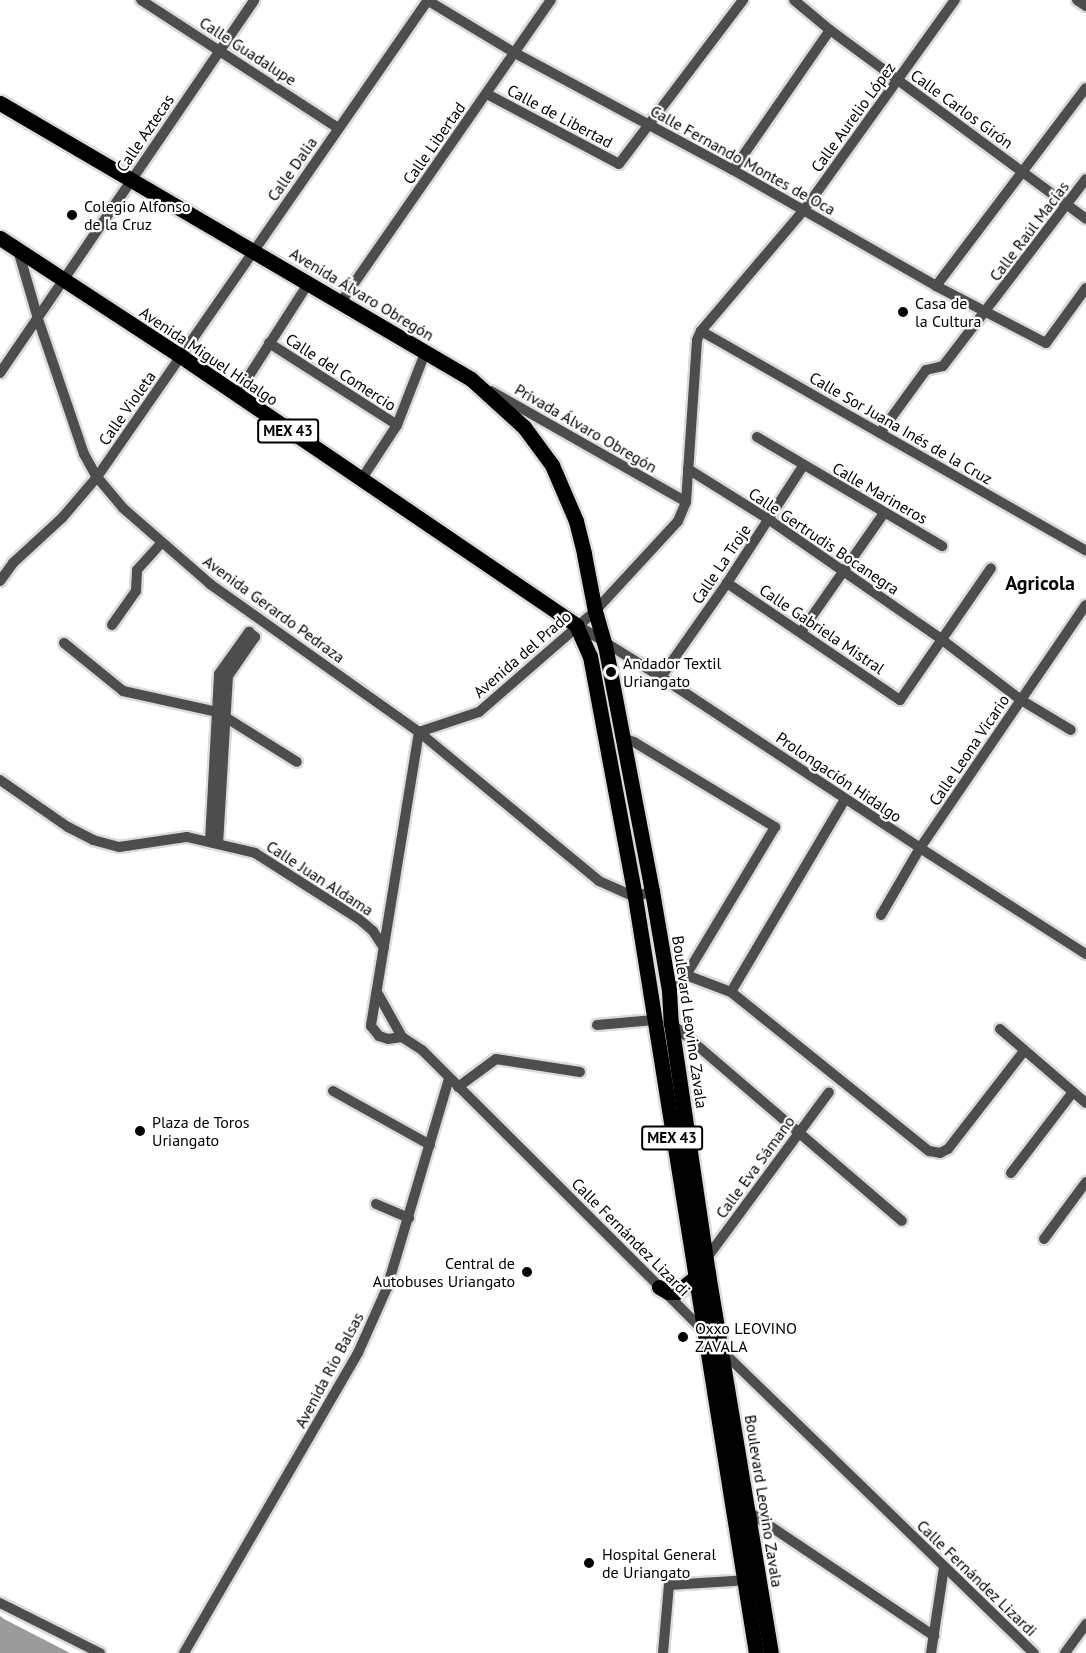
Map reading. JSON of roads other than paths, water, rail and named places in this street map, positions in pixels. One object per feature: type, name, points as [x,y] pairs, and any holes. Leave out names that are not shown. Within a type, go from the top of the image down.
[{"type":"main road","name":"Avenida Álvaro Obregón","points":[[0,103],[471,380],[524,428],[552,465],[576,520],[595,611]]},
{"type":"main road","name":"Avenida Miguel Hidalgo","points":[[0,238],[182,357],[236,396],[576,625]]},
{"type":"main road","name":"Boulevard Leovino Zavala","points":[[595,611],[605,645],[627,757],[669,990],[702,1269],[703,1329],[751,1580],[771,1653]]},
{"type":"main road","name":"Boulevard Leovino Zavala","points":[[576,625],[590,656],[635,897],[654,1020],[702,1269],[721,1351],[749,1512],[756,1653]]},
{"type":"main road","points":[[610,760],[627,757]]},
{"type":"main road","points":[[659,1287],[668,1292],[677,1292],[690,1284],[702,1269]]},
{"type":"street","name":"Calle Guadalupe","points":[[141,0],[339,128]]},
{"type":"street","name":"Calle Aztecas","points":[[0,373],[254,0]]},
{"type":"street","name":"Calle Fernando Montes de Oca","points":[[428,0],[515,54],[733,170],[936,286],[1046,343],[1086,288]]},
{"type":"street","name":"Calle Dalia","points":[[182,357],[428,0]]},
{"type":"street","name":"Calle Libertad","points":[[341,303],[551,0]]},
{"type":"street","points":[[649,125],[742,0]]},
{"type":"street","name":"Calle Carlos Girón","points":[[794,0],[830,30],[1086,219]]},
{"type":"street","name":"Calle Aurelio López","points":[[701,331],[804,210],[955,0]]},
{"type":"street","points":[[1077,0],[1086,6]]},
{"type":"street","points":[[733,170],[830,30]]},
{"type":"street","points":[[936,286],[1086,88]]},
{"type":"street","name":"Calle de Libertad","points":[[487,94],[619,164],[649,125]]},
{"type":"street","name":"Calle Raúl Macías","points":[[880,433],[926,369],[943,366],[1086,179]]},
{"type":"street","name":"Avenida Gerardo Pedraza","points":[[18,250],[38,319],[84,454],[97,477],[123,508],[210,584],[419,732],[599,881],[635,897]]},
{"type":"street","points":[[236,396],[308,284]]},
{"type":"street","name":"Calle Sor Juana Inés de la Cruz","points":[[701,331],[1086,551]]},
{"type":"street","name":"Avenida del Prado","points":[[419,732],[479,712],[576,625],[595,611],[678,521],[686,502],[697,340],[701,331]]},
{"type":"street","name":"Calle del Comercio","points":[[270,343],[397,425]]},
{"type":"street","points":[[361,480],[397,425],[425,353]]},
{"type":"street","name":"Calle Violeta","points":[[0,581],[13,563],[62,518],[97,477],[182,357]]},
{"type":"street","name":"Privada Álvaro Obregón","points":[[471,380],[686,502]]},
{"type":"street","name":"Calle Marineros","points":[[757,437],[942,546]]},
{"type":"street","name":"Calle La Troje","points":[[661,676],[727,583],[803,466]]},
{"type":"street","name":"Calle Gertrudis Bocanegra","points":[[688,469],[768,519],[941,639],[1021,700],[1071,730]]},
{"type":"street","points":[[801,632],[884,513]]},
{"type":"street","points":[[112,624],[136,591],[136,570],[161,543]]},
{"type":"street","points":[[941,639],[991,568]]},
{"type":"street","name":"Calle Gabriela Mistral","points":[[727,583],[900,700],[941,639]]},
{"type":"street","name":"Calle Leona Vicario","points":[[881,915],[920,849],[1086,605]]},
{"type":"street","name":"Prolongación Hidalgo","points":[[576,625],[605,645],[661,676],[920,849],[1086,954]]},
{"type":"street","points":[[214,841],[221,714],[219,674],[249,632],[255,637],[228,676],[221,714]]},
{"type":"street","points":[[64,643],[123,691],[221,714],[297,762]]},
{"type":"street","points":[[378,994],[402,1037],[388,1039],[379,1036],[371,1026],[419,732]]},
{"type":"street","points":[[623,738],[634,742],[775,827],[680,985],[669,990]]},
{"type":"street","name":"Calle Juan Aldama","points":[[0,780],[68,827],[93,840],[119,847],[187,837],[214,841],[255,853],[359,919],[373,931],[384,948]]},
{"type":"street","points":[[731,992],[845,799]]},
{"type":"street","points":[[635,897],[652,891]]},
{"type":"street","points":[[686,975],[731,992],[929,1151],[940,1153],[948,1149],[1024,1051]]},
{"type":"street","points":[[597,1024],[654,1020]]},
{"type":"street","points":[[672,1023],[902,1221]]},
{"type":"street","points":[[1000,1029],[1086,1103]]},
{"type":"street","name":"Calle Fernández Lizardi","points":[[402,1037],[422,1050],[703,1329],[721,1351],[1034,1653]]},
{"type":"street","points":[[453,1083],[496,1059],[580,1072]]},
{"type":"street","name":"Avenida Río Balsas","points":[[184,1653],[358,1353],[387,1288],[430,1145],[453,1083]]},
{"type":"street","points":[[333,1090],[430,1145]]},
{"type":"street","name":"Calle Eva Sámano","points":[[702,1269],[829,1092]]},
{"type":"street","points":[[1011,1173],[1073,1092]]},
{"type":"street","points":[[1044,1239],[1086,1182]]},
{"type":"street","points":[[376,1204],[409,1218]]},
{"type":"street","points":[[749,1512],[934,1636]]},
{"type":"street","points":[[931,1653],[944,1567]]},
{"type":"street","points":[[663,1653],[669,1585],[751,1580]]},
{"type":"street","points":[[0,1603],[100,1653]]},
{"type":"street","points":[[1065,1653],[1086,1624]]},
{"type":"place","name":"Colegio Alfonso de la Cruz","points":[[72,215]]},
{"type":"place","name":"Casa de la Cultura","points":[[903,312]]},
{"type":"place","name":"Andador Textil Uriangato","points":[[611,672]]},
{"type":"place","name":"Plaza de Toros Uriangato","points":[[140,1131]]},
{"type":"place","name":"Central de Autobuses Uriangato","points":[[527,1272]]},
{"type":"place","name":"Oxxo LEOVINO ZAVALA","points":[[683,1337]]},
{"type":"place","name":"Hospital General de Uriangato","points":[[589,1563]]},
{"type":"district","name":"Agricola","points":[[1040,583]]}]
